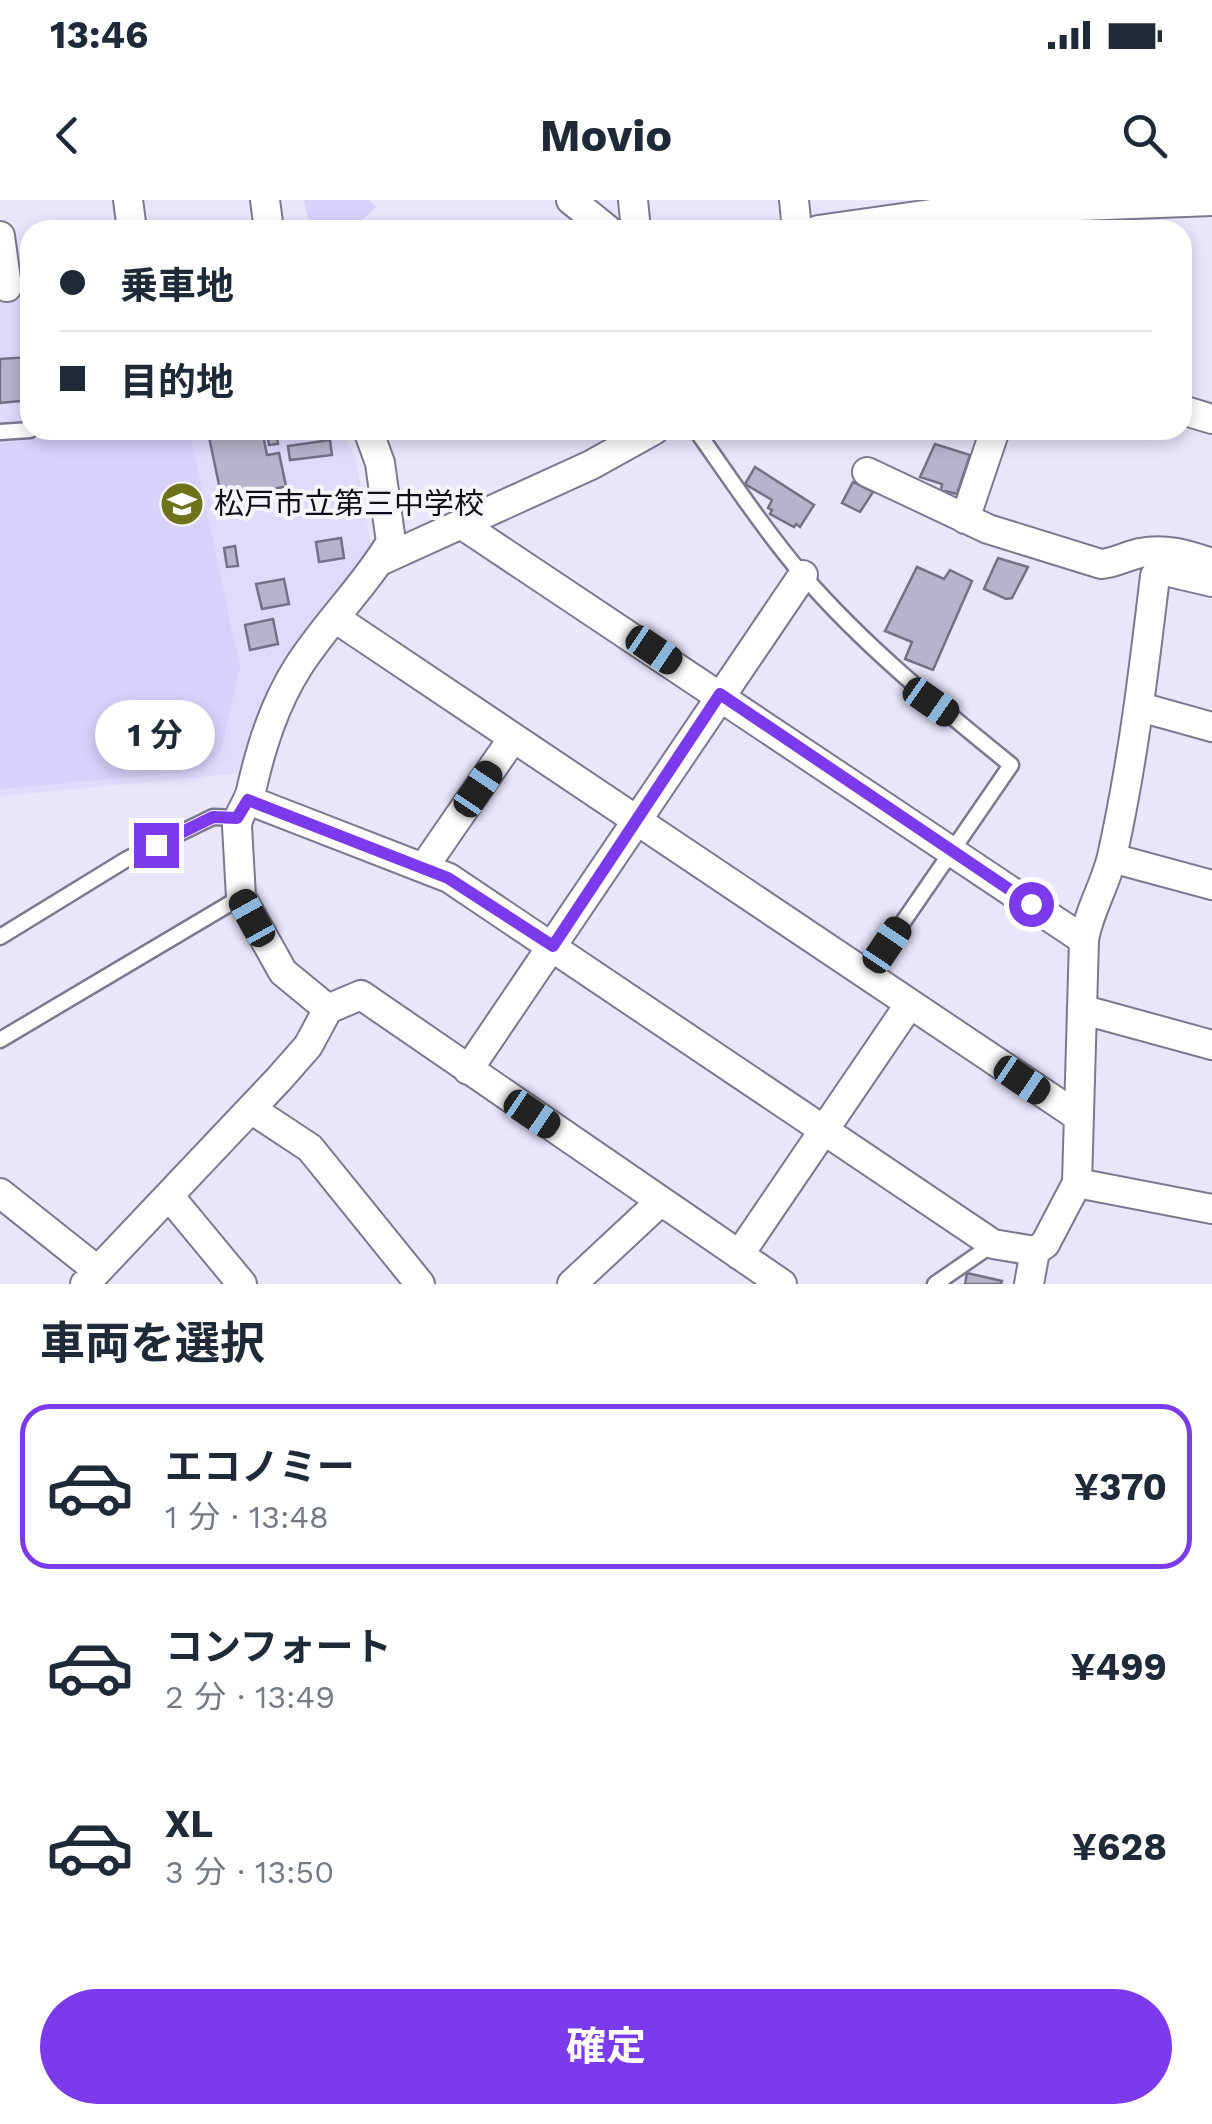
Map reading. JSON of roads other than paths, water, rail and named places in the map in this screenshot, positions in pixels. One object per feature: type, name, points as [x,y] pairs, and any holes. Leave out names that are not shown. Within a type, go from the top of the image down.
[{"type":"street","points":[[571,200],[596,220]]},
{"type":"street","points":[[874,220],[953,206],[1061,219],[1121,203],[1212,201]]},
{"type":"street","points":[[0,236],[12,287]]},
{"type":"street","points":[[328,1009],[282,972],[241,898],[243,809],[282,694],[297,668],[392,542],[380,463],[372,440]]},
{"type":"street","points":[[380,561],[591,466],[636,440]]},
{"type":"street","points":[[966,520],[991,440]]},
{"type":"street","points":[[867,472],[966,520],[1100,564],[1166,549],[1212,563]]},
{"type":"street","points":[[461,524],[1084,940]]},
{"type":"street","points":[[1028,1284],[1035,1252],[1045,1244],[1076,1183],[1084,940],[1088,918],[1112,858],[1140,706],[1155,576],[1165,570],[1212,582]]},
{"type":"street","points":[[468,1070],[803,575]]},
{"type":"street","points":[[336,618],[1079,1117]]},
{"type":"street","points":[[1140,706],[1212,727]]},
{"type":"street","points":[[424,867],[513,738]]},
{"type":"street","points":[[243,809],[424,867],[474,893],[993,1244],[1035,1252]]},
{"type":"street","points":[[1112,858],[1212,886]]},
{"type":"street","points":[[0,1192],[91,1277],[308,1046],[328,1009],[361,995],[782,1284]]},
{"type":"street","points":[[739,1254],[909,1005]]},
{"type":"street","points":[[1084,1010],[1212,1046]]},
{"type":"street","points":[[251,1109],[310,1148],[420,1284]]},
{"type":"street","points":[[1076,1183],[1212,1208]]},
{"type":"street","points":[[170,1197],[242,1284]]},
{"type":"street","points":[[572,1284],[662,1202]]},
{"type":"lane","points":[[703,440],[803,575],[859,635],[931,702],[1011,766],[866,976]]},
{"type":"lane","points":[[0,937],[127,859],[213,817],[243,809]]},
{"type":"lane","points":[[0,1040],[241,898]]},
{"type":"lane","points":[[936,1284],[993,1244]]},
{"type":"place","name":"松戸市立第三中学校","points":[[182,504]]}]
